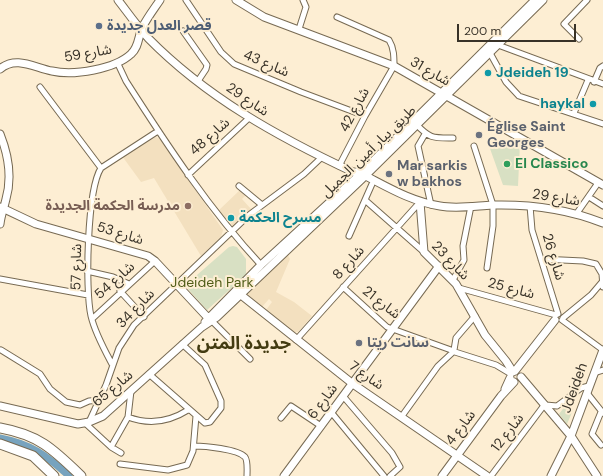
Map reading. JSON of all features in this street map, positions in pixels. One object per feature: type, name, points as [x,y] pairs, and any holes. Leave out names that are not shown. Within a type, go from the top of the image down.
[{"type":"highway","points":[[0,428],[25,433],[43,442],[81,476]]},
{"type":"highway","points":[[3,446],[33,456],[54,476]]},
{"type":"street","name":"شارع 29","points":[[118,0],[148,38],[198,81],[249,118],[339,166],[420,202],[442,206],[530,206],[577,213],[603,223]]},
{"type":"street","points":[[135,50],[141,30],[160,0]]},
{"type":"street","name":"شارع 43","points":[[186,0],[218,48],[229,60],[253,73],[365,116]]},
{"type":"street","name":"شارع 31","points":[[236,0],[258,14],[394,66],[600,184]]},
{"type":"street","points":[[299,29],[306,7],[303,0]]},
{"type":"street","name":"طريق بيار أمين الجميل","points":[[238,292],[261,265],[416,124],[535,0]]},
{"type":"street","name":"طريق بيار أمين الجميل","points":[[210,319],[443,95],[490,53],[543,0]]},
{"type":"street","points":[[579,39],[564,24],[587,0]]},
{"type":"street","points":[[337,17],[388,40],[393,48],[394,66]]},
{"type":"street","points":[[183,31],[207,65],[198,81]]},
{"type":"street","name":"شارع 59","points":[[0,69],[8,64],[19,62],[53,72],[71,72],[118,64],[148,38]]},
{"type":"street","points":[[498,45],[588,80],[603,84]]},
{"type":"street","points":[[490,53],[506,82],[515,93],[528,100],[574,113],[603,124]]},
{"type":"street","points":[[118,64],[126,81],[188,175],[231,232],[261,265]]},
{"type":"street","name":"شارع 42","points":[[339,166],[365,116],[394,66]]},
{"type":"street","points":[[594,82],[600,68],[603,66]]},
{"type":"street","points":[[574,113],[588,80]]},
{"type":"street","points":[[40,87],[100,168],[158,131]]},
{"type":"street","name":"شارع 48","points":[[188,175],[249,118]]},
{"type":"street","points":[[416,124],[425,134],[435,138],[453,138]]},
{"type":"street","points":[[0,134],[6,154],[9,176],[8,194],[2,208],[0,224]]},
{"type":"street","points":[[425,134],[418,146],[431,204]]},
{"type":"street","points":[[474,146],[493,205],[493,226],[487,268]]},
{"type":"street","name":"شارع 34","points":[[87,422],[97,407],[112,364],[126,336],[231,232],[262,205],[304,174],[322,157]]},
{"type":"street","name":"شارع 57","points":[[100,168],[96,177],[93,192],[87,271],[88,295],[92,319],[112,364]]},
{"type":"street","name":"شارع 29","points":[[360,175],[372,184],[383,186]]},
{"type":"street","points":[[349,236],[372,184]]},
{"type":"street","points":[[577,213],[600,184]]},
{"type":"street","points":[[239,186],[262,205]]},
{"type":"street","points":[[589,197],[603,206]]},
{"type":"street","name":"شارع 23","points":[[366,200],[439,266],[459,288],[488,340],[506,361],[515,376],[530,387],[571,436],[597,476]]},
{"type":"street","points":[[420,202],[424,252]]},
{"type":"street","name":"شارع 8","points":[[296,340],[420,202]]},
{"type":"street","points":[[452,280],[464,262],[463,246],[472,206]]},
{"type":"street","name":"شارع 26","points":[[530,206],[530,223],[558,318]]},
{"type":"street","name":"شارع 53","points":[[2,208],[36,224],[141,253],[155,261],[210,319]]},
{"type":"street","points":[[541,259],[591,262],[600,268],[603,287]]},
{"type":"street","name":"شارع 54","points":[[92,319],[120,291],[155,261]]},
{"type":"street","name":"شارع 6","points":[[284,476],[439,266]]},
{"type":"street","points":[[87,271],[113,277],[129,284]]},
{"type":"street","points":[[0,279],[88,295]]},
{"type":"street","points":[[603,282],[590,295],[558,318],[603,350]]},
{"type":"street","name":"شارع 21","points":[[343,287],[382,323],[393,329],[496,365],[515,376]]},
{"type":"street","name":"شارع 25","points":[[459,288],[558,318]]},
{"type":"street","points":[[120,291],[144,317]]},
{"type":"street","name":"شارع 7","points":[[238,292],[296,340],[353,384],[402,416],[487,476]]},
{"type":"street","points":[[402,416],[438,366],[453,351],[456,338],[475,316]]},
{"type":"street","name":"شارع 4","points":[[442,476],[558,318]]},
{"type":"street","points":[[210,319],[250,359]]},
{"type":"street","name":"شارع 65","points":[[2,407],[61,421],[87,422],[107,413],[210,319]]},
{"type":"street","points":[[150,374],[188,410],[205,423],[210,422],[221,408],[222,403],[205,365],[182,344]]},
{"type":"street","points":[[1,350],[40,374],[50,389],[66,402],[80,405],[89,401],[100,400]]},
{"type":"street","name":"Jdeideh","points":[[551,476],[571,436],[603,350]]},
{"type":"street","points":[[594,373],[603,370]]},
{"type":"street","points":[[545,405],[557,406],[581,388],[589,386]]},
{"type":"street","points":[[111,447],[128,417],[131,391]]},
{"type":"street","points":[[586,394],[602,412],[592,434],[601,445]]},
{"type":"street","points":[[343,396],[392,453],[400,467],[390,476]]},
{"type":"street","name":"شارع 12","points":[[491,476],[545,405]]},
{"type":"street","points":[[281,418],[291,406],[320,426]]},
{"type":"street","points":[[97,407],[107,413]]},
{"type":"street","points":[[128,417],[142,421],[156,422],[174,417],[188,410]]},
{"type":"street","points":[[331,412],[384,476]]},
{"type":"street","points":[[120,464],[168,470],[178,469],[187,465],[194,446],[196,416]]},
{"type":"street","points":[[87,422],[111,447],[121,453]]},
{"type":"street","points":[[194,446],[215,447],[243,456],[246,459],[247,476]]},
{"type":"shaded area","name":"مدرسة الحكمة الجديدة","points":[[156,137],[160,139],[223,230],[221,237],[201,256],[154,178],[141,182],[122,156]]},
{"type":"shaded area","name":"مدرسة الحكمة الجديدة","points":[[241,189],[246,195],[242,199],[251,209],[233,227],[228,219],[224,220],[218,211]]},
{"type":"shaded area","points":[[287,253],[290,259],[276,292],[294,302],[312,316],[298,332],[293,332],[266,310],[272,302],[269,299],[262,307],[247,295],[246,291]]},
{"type":"green space","name":"El Classico","points":[[488,143],[520,143],[518,186],[503,185]]},
{"type":"green space","name":"Jdeideh Park","points":[[229,247],[237,247],[246,259],[246,275],[207,310],[188,289],[189,282]]},
{"type":"green space","points":[[566,405],[573,410],[567,424],[559,414]]},
{"type":"waterway","points":[[0,438],[11,440],[38,451],[69,476]]},
{"type":"place","name":"قصر العدل جديدة","points":[[99,26]]},
{"type":"place","name":"Jdeideh 19","points":[[488,73]]},
{"type":"place","name":"haykal","points":[[593,104]]},
{"type":"place","name":"Église Saint Georges","points":[[479,135]]},
{"type":"place","name":"El Classico","points":[[507,164]]},
{"type":"place","name":"Mar sarkis w bakhos","points":[[389,174]]},
{"type":"place","name":"مدرسة الحكمة الجديدة","points":[[188,206]]},
{"type":"place","name":"مسرح الحكمة","points":[[231,218]]},
{"type":"place","name":"سانت ريتا","points":[[359,343]]},
{"type":"district","name":"جديدة المتن","points":[[244,344]]}]
